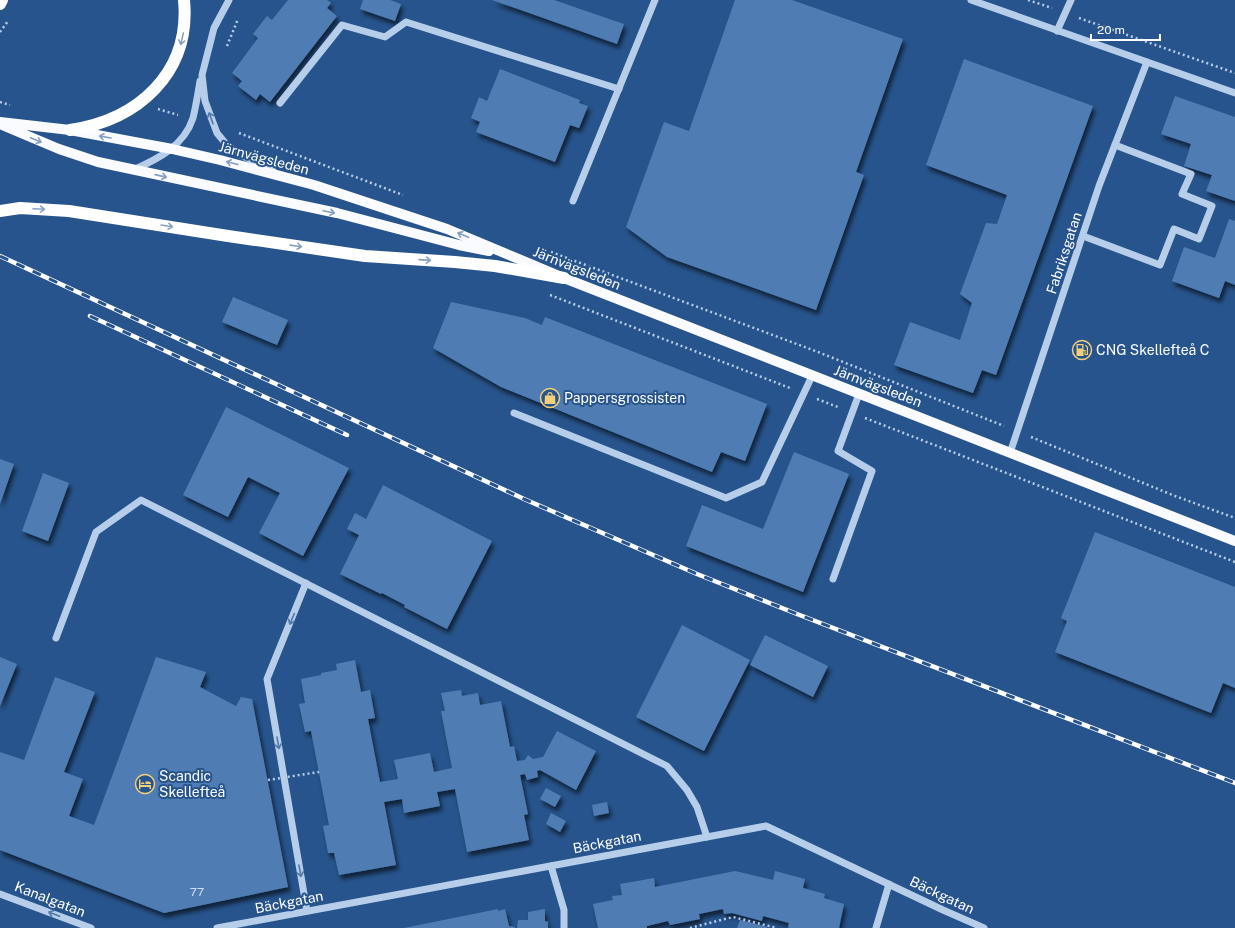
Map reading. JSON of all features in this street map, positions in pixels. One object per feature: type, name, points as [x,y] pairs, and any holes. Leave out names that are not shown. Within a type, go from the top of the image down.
[{"type":"highway","points":[[0,4],[2,0]]},
{"type":"highway","points":[[70,130],[88,128],[124,113],[152,93],[170,71],[182,41],[185,15],[184,0]]},
{"type":"highway","points":[[0,211],[20,208],[70,211],[365,256],[496,266],[564,278]]},
{"type":"main road","name":"Järnvägsleden","points":[[0,123],[70,130],[172,149],[282,176],[447,228],[564,278],[1235,541]]},
{"type":"main road","name":"Järnvägsleden","points":[[0,123],[59,149],[98,162],[337,213],[459,245],[512,256]]},
{"type":"street","points":[[133,170],[155,160],[172,149],[186,133],[192,119],[214,28],[229,0]]},
{"type":"street","points":[[573,201],[655,0]]},
{"type":"street","points":[[972,0],[1235,93]]},
{"type":"street","points":[[1057,30],[1064,12],[1071,0]]},
{"type":"street","points":[[280,103],[342,25],[385,37],[406,22],[619,88]]},
{"type":"street","name":"Fabriksgatan","points":[[1010,453],[1083,236],[1115,145],[1147,62]]},
{"type":"street","points":[[202,75],[205,101],[217,133],[226,144],[241,155],[282,176]]},
{"type":"street","points":[[1083,236],[1160,266],[1174,229],[1199,239],[1212,206],[1182,194],[1191,174],[1115,145]]},
{"type":"street","points":[[514,413],[726,498],[762,482],[812,376]]},
{"type":"street","points":[[832,578],[872,471],[838,451],[859,394]]},
{"type":"street","points":[[56,638],[96,532],[140,500],[667,766],[687,790],[697,806],[707,837]]},
{"type":"street","points":[[306,583],[267,679],[306,911]]},
{"type":"street","name":"Bäckgatan","points":[[217,928],[766,826],[984,928]]},
{"type":"street","points":[[551,866],[564,910],[564,928]]},
{"type":"street","points":[[876,928],[889,884]]},
{"type":"street","name":"Kanalgatan","points":[[0,894],[91,928]]},
{"type":"path","points":[[1028,0],[1235,73]]},
{"type":"path","points":[[224,53],[241,12]]},
{"type":"path","points":[[0,102],[14,106]]},
{"type":"path","points":[[234,131],[408,197]]},
{"type":"path","points":[[549,251],[818,352],[1174,496],[1235,518]]},
{"type":"path","points":[[544,293],[1235,562]]},
{"type":"path","points":[[268,780],[319,772]]},
{"type":"path","points":[[690,928],[733,917],[777,928]]},
{"type":"building","points":[[288,0],[327,0],[331,3],[327,8],[337,16],[270,102],[260,94],[256,100],[238,86],[242,81],[232,73],[258,38],[253,34],[267,16],[272,20]]},
{"type":"building","points":[[363,0],[390,0],[401,4],[395,21],[360,9]]},
{"type":"building","points":[[492,0],[554,0],[624,24],[617,44]]},
{"type":"building","points":[[735,0],[792,0],[903,39],[856,172],[864,175],[816,310],[667,257],[626,227],[664,122],[689,131]]},
{"type":"building","points":[[964,59],[1093,106],[996,375],[982,370],[973,393],[894,365],[910,322],[960,340],[972,303],[960,294],[986,223],[997,224],[1007,195],[926,165]]},
{"type":"building","points":[[500,69],[580,100],[579,103],[588,106],[579,128],[570,125],[555,162],[476,132],[480,122],[471,118],[479,97],[487,101]]},
{"type":"building","points":[[1175,96],[1235,117],[1235,201],[1206,191],[1212,175],[1184,166],[1191,144],[1161,134]]},
{"type":"building","points":[[1229,219],[1235,221],[1235,285],[1225,281],[1219,298],[1172,281],[1184,247],[1215,258]]},
{"type":"building","points":[[233,297],[288,320],[277,345],[222,322]]},
{"type":"building","points":[[451,302],[525,318],[542,325],[545,317],[767,404],[745,461],[721,452],[712,472],[501,387],[433,348]]},
{"type":"building","points":[[226,407],[349,468],[303,556],[259,533],[280,493],[248,477],[228,517],[183,495]]},
{"type":"building","points":[[794,452],[849,474],[803,592],[686,546],[702,505],[763,529]]},
{"type":"building","points":[[0,459],[14,464],[0,504]]},
{"type":"building","points":[[43,473],[69,483],[48,541],[22,531]]},
{"type":"building","points":[[383,485],[492,541],[447,629],[404,607],[405,605],[382,593],[381,594],[340,574],[359,535],[347,529],[355,513],[366,519]]},
{"type":"building","points":[[1095,532],[1235,587],[1235,688],[1223,683],[1211,713],[1055,652],[1067,621],[1061,618]]},
{"type":"building","points":[[682,625],[750,660],[704,751],[636,717]]},
{"type":"building","points":[[765,635],[828,666],[813,697],[750,665]]},
{"type":"building","points":[[0,657],[17,664],[0,706]]},
{"type":"building","points":[[156,657],[206,672],[200,687],[236,706],[241,697],[252,699],[288,887],[164,913],[0,850],[0,752],[24,760],[55,677],[95,692],[64,772],[83,779],[69,816],[94,825]]},
{"type":"building","points":[[355,660],[361,692],[370,690],[375,718],[368,719],[380,782],[398,779],[394,760],[430,753],[434,772],[452,768],[441,711],[445,711],[441,693],[461,690],[462,696],[478,693],[480,705],[501,701],[510,747],[514,746],[517,761],[525,760],[528,755],[533,759],[543,757],[557,731],[596,751],[576,790],[540,770],[537,771],[538,777],[527,780],[525,774],[520,775],[528,814],[524,815],[529,840],[467,852],[455,789],[437,792],[440,806],[404,813],[402,799],[384,802],[396,865],[339,875],[334,853],[328,853],[323,826],[329,825],[311,731],[305,732],[299,704],[305,703],[301,679],[337,670],[336,664]]},
{"type":"building","points":[[546,788],[561,796],[555,807],[540,799]]},
{"type":"building","points":[[607,802],[609,813],[594,816],[592,805]]},
{"type":"building","points":[[551,813],[566,821],[560,832],[546,824]]},
{"type":"building","points":[[735,871],[773,880],[775,871],[805,879],[803,888],[825,894],[824,898],[844,904],[839,928],[789,928],[789,923],[763,916],[762,921],[732,913],[724,914],[723,909],[699,914],[700,919],[670,925],[668,921],[647,926],[647,928],[598,928],[593,904],[613,900],[612,896],[622,895],[620,884],[654,878],[655,887]]},
{"type":"building","points":[[498,909],[498,911],[505,909],[509,926],[515,928],[404,928]]},
{"type":"building","points":[[545,909],[545,921],[548,922],[548,928],[517,928],[518,920],[528,920],[528,912]]},
{"type":"building","points":[[740,920],[767,927],[767,928],[737,928]]},
{"type":"railway","points":[[0,256],[524,499],[697,574],[1235,783]]},
{"type":"railway","points":[[90,316],[347,435]]},
{"type":"place","name":"CNG Skellefteå C","points":[[1082,350]]},
{"type":"place","name":"Pappersgrossisten","points":[[550,398]]},
{"type":"place","name":"Scandic Skellefteå","points":[[145,784]]}]
